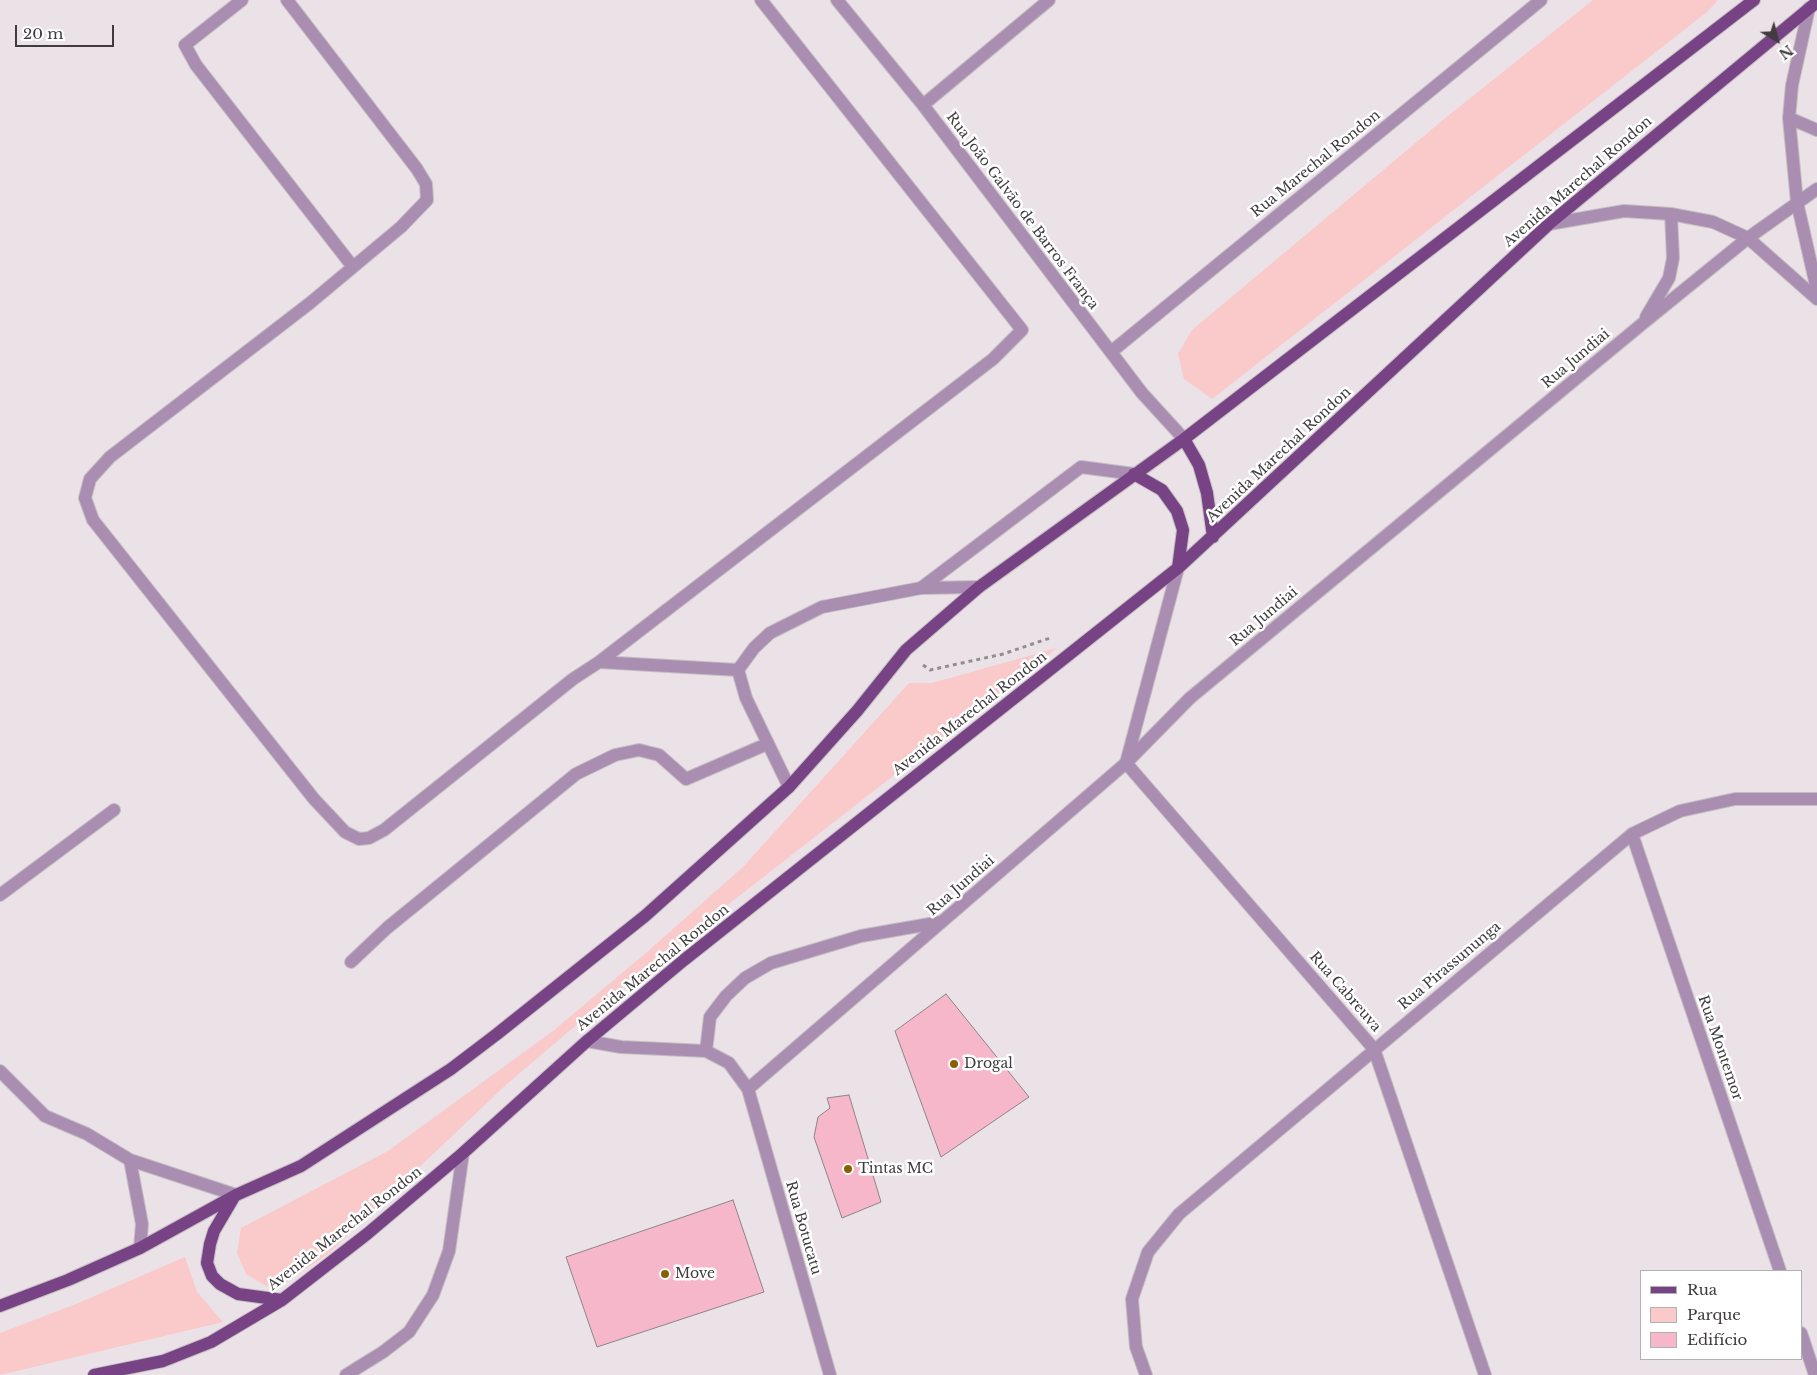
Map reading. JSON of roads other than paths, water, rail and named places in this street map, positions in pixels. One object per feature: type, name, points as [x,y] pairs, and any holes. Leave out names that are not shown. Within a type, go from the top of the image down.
[{"type":"main road","points":[[0,1306],[68,1280],[140,1248],[236,1195],[301,1166],[451,1069],[645,916],[789,787],[857,711],[906,650],[979,587],[1184,439],[1750,2]]},
{"type":"main road","name":"Avenida Marechal Rondon","points":[[94,1375],[163,1361],[211,1342],[282,1300],[367,1234],[463,1153],[587,1041],[692,954],[1178,568],[1548,224],[1813,5]]},
{"type":"main road","points":[[1184,439],[1199,465],[1207,493],[1213,537]]},
{"type":"main road","points":[[1134,474],[1162,490],[1177,512],[1183,530],[1178,568]]},
{"type":"main road","points":[[236,1195],[214,1231],[210,1244],[207,1263],[212,1276],[220,1284],[238,1294],[282,1300]]},
{"type":"street","points":[[242,0],[185,45],[196,65],[353,267]]},
{"type":"street","points":[[287,0],[392,136],[426,184],[427,200],[401,227],[353,267],[110,457],[90,479],[85,498],[93,520],[314,799],[345,832],[359,839],[369,838],[384,830],[573,679],[599,662],[992,359],[1022,330],[761,0]]},
{"type":"street","name":"Rua João Galvão de Barros França","points":[[837,0],[923,105],[1142,393],[1184,439]]},
{"type":"street","points":[[923,105],[1049,0]]},
{"type":"street","name":"Rua Marechal Rondon","points":[[1111,352],[1540,0]]},
{"type":"street","points":[[1813,5],[1792,85],[1789,118],[1797,202],[1817,290]]},
{"type":"street","points":[[1789,118],[1817,130]]},
{"type":"street","name":"Rua Jundiai","points":[[748,1089],[1126,763],[1190,698],[1642,324],[1748,238],[1817,189]]},
{"type":"street","points":[[1548,224],[1624,211],[1671,214],[1713,222],[1748,238],[1817,299]]},
{"type":"street","points":[[1642,324],[1669,278],[1673,258],[1671,214]]},
{"type":"street","points":[[920,588],[1081,467],[1134,474]]},
{"type":"street","points":[[1126,763],[1178,568]]},
{"type":"street","points":[[738,670],[754,648],[765,638],[795,619],[822,607],[920,588],[979,587]]},
{"type":"street","points":[[599,662],[738,670]]},
{"type":"street","points":[[738,670],[746,698],[789,787]]},
{"type":"street","points":[[351,962],[387,928],[576,774],[615,755],[640,750],[659,754],[686,779],[767,744]]},
{"type":"street","name":"Rua Cabreuva","points":[[1126,763],[1374,1049],[1485,1375]]},
{"type":"street","name":"Rua Pirassununga","points":[[1146,1375],[1136,1347],[1132,1299],[1148,1252],[1179,1214],[1632,834],[1680,811],[1735,799],[1817,799]]},
{"type":"street","points":[[0,895],[114,810]]},
{"type":"street","name":"Rua Montemor","points":[[1632,834],[1780,1270]]},
{"type":"street","points":[[706,1051],[710,1017],[745,978],[771,963],[861,936],[941,922]]},
{"type":"street","points":[[587,1041],[622,1047],[706,1051],[728,1063],[748,1089]]},
{"type":"street","points":[[0,1071],[45,1116],[87,1134],[130,1160],[236,1195]]},
{"type":"street","name":"Rua Botucatu","points":[[748,1089],[830,1375]]},
{"type":"street","points":[[346,1375],[383,1352],[408,1332],[433,1295],[449,1251],[463,1153]]},
{"type":"street","points":[[130,1160],[142,1224],[140,1248]]},
{"type":"street","points":[[1802,1336],[1815,1375]]},
{"type":"place","name":"Drogal","points":[[954,1064]]},
{"type":"place","name":"Tintas MC","points":[[848,1169]]},
{"type":"place","name":"Move","points":[[665,1274]]}]
